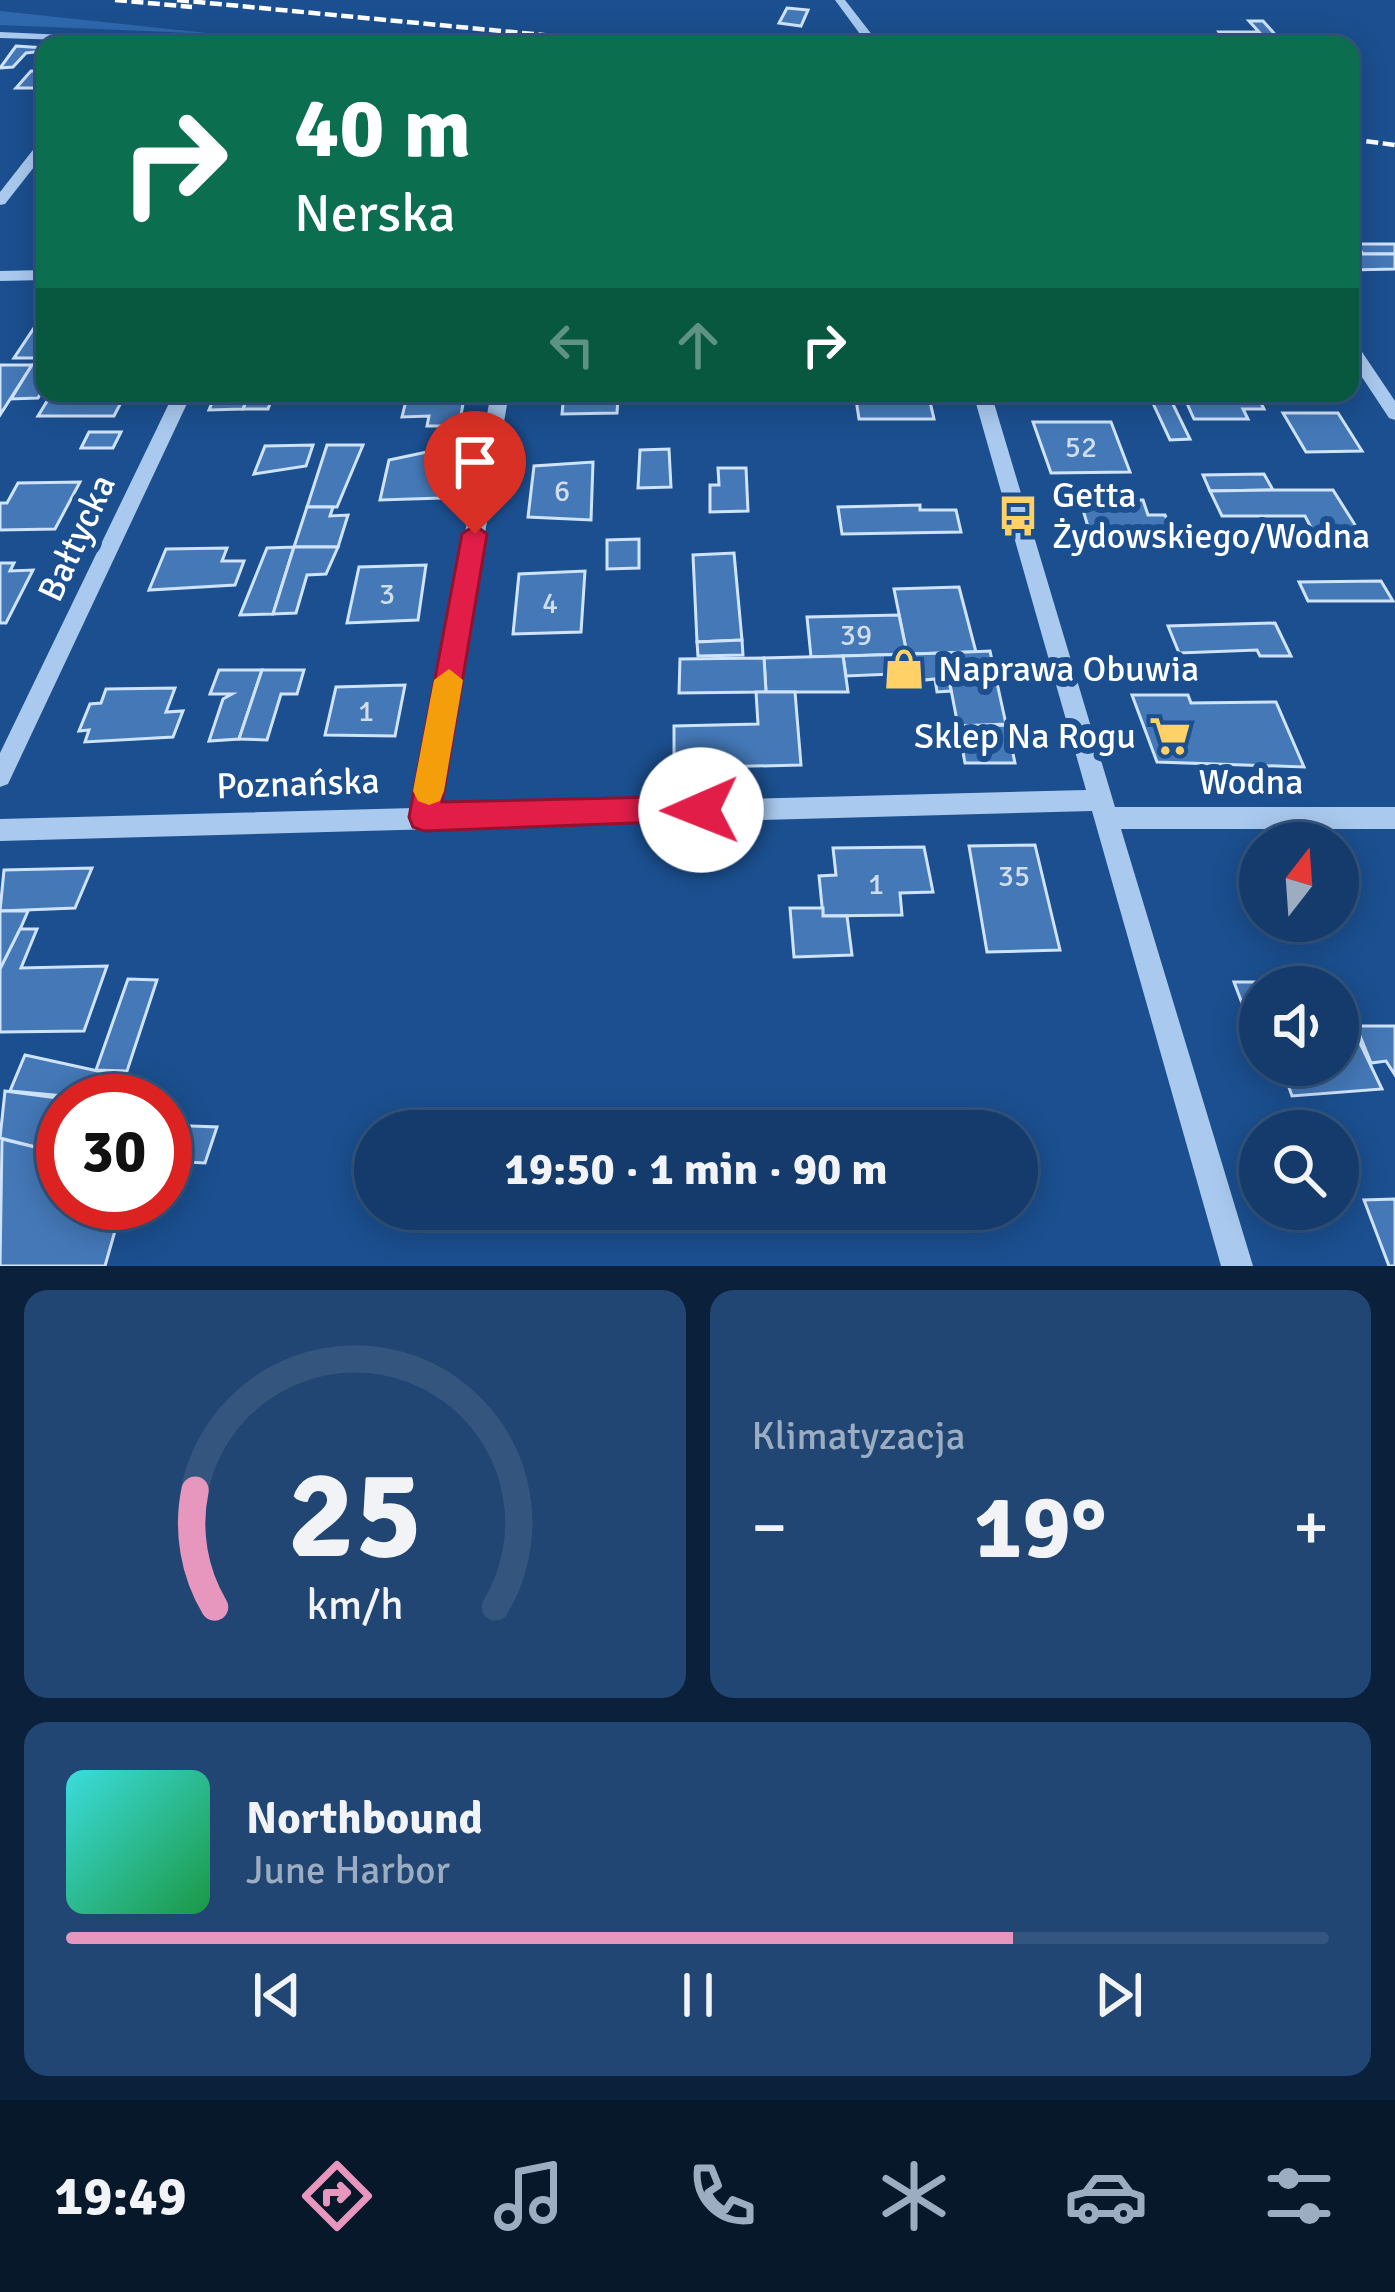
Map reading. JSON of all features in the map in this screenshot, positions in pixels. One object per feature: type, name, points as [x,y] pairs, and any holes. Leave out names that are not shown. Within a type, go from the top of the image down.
[{"type":"street","points":[[840,0],[867,36]]},
{"type":"street","points":[[0,35],[36,37]]},
{"type":"street","points":[[0,201],[36,155]]},
{"type":"street","points":[[0,276],[36,275]]},
{"type":"street","points":[[1359,360],[1395,414]]},
{"type":"street","name":"Bałtycka","points":[[0,777],[179,402]]},
{"type":"street","points":[[424,817],[498,402]]},
{"type":"street","points":[[985,402],[1237,1266]]},
{"type":"street","name":"Poznańska","points":[[0,830],[424,817],[1104,809]]},
{"type":"street","name":"Wodna","points":[[1104,809],[1395,818]]},
{"type":"shaded area","points":[[0,11],[216,34],[0,25]]},
{"type":"building","points":[[787,8],[808,10],[801,26],[779,23]]},
{"type":"building","points":[[1249,21],[1263,21],[1276,36],[1222,36],[1219,32],[1259,32]]},
{"type":"building","points":[[16,46],[36,47],[13,67],[0,68]]},
{"type":"building","points":[[31,71],[36,71],[36,88],[16,88]]},
{"type":"building","points":[[1359,244],[1395,244],[1395,254],[1363,254]]},
{"type":"building","points":[[1359,254],[1395,254],[1395,269],[1359,270]]},
{"type":"building","points":[[36,325],[36,358],[14,358]]},
{"type":"building","points":[[0,365],[32,365],[0,415]]},
{"type":"building","points":[[32,365],[36,365],[36,398],[11,399]]},
{"type":"building","points":[[47,402],[121,402],[114,416],[38,416]]},
{"type":"building","points":[[212,402],[246,402],[243,409],[209,410]]},
{"type":"building","points":[[246,402],[271,402],[268,409],[243,409]]},
{"type":"building","points":[[406,402],[463,402],[459,426],[427,426],[429,416],[402,417]]},
{"type":"building","points":[[563,402],[618,402],[617,413],[562,414]]},
{"type":"building","points":[[856,402],[930,402],[934,419],[859,419]]},
{"type":"building","points":[[1152,402],[1172,402],[1190,439],[1170,440]]},
{"type":"building","points":[[1186,402],[1260,402],[1264,409],[1243,409],[1248,419],[1194,419]]},
{"type":"building","points":[[1283,413],[1338,413],[1362,451],[1306,452]]},
{"type":"building","points":[[1033,422],[1111,422],[1130,472],[1051,473]]},
{"type":"building","points":[[89,432],[121,432],[113,448],[81,448]]},
{"type":"building","points":[[313,445],[306,466],[254,474],[265,446]]},
{"type":"building","points":[[327,445],[363,445],[337,507],[307,507]]},
{"type":"building","points":[[669,449],[671,487],[638,488],[640,450]]},
{"type":"building","points":[[427,452],[426,458],[450,457],[442,498],[380,500],[389,460]]},
{"type":"building","points":[[593,462],[591,520],[528,517],[534,466]]},
{"type":"building","points":[[718,468],[746,468],[748,511],[710,512],[710,485],[719,485]]},
{"type":"building","points":[[1264,474],[1273,490],[1210,491],[1203,475]]},
{"type":"building","points":[[80,482],[55,529],[0,530],[0,503],[7,503],[18,483]]},
{"type":"building","points":[[1333,490],[1362,536],[1316,537],[1305,516],[1222,516],[1210,491]]},
{"type":"building","points":[[1080,500],[1143,500],[1148,515],[1165,515],[1177,545],[1095,550]]},
{"type":"building","points":[[920,505],[920,510],[956,510],[961,532],[842,534],[838,507]]},
{"type":"building","points":[[307,507],[333,507],[330,516],[348,515],[338,547],[294,547]]},
{"type":"building","points":[[639,539],[639,568],[607,569],[607,540]]},
{"type":"building","points":[[294,547],[273,614],[240,615],[267,548]]},
{"type":"building","points":[[294,547],[338,547],[326,574],[307,575],[296,613],[273,614]]},
{"type":"building","points":[[227,548],[222,561],[244,561],[235,585],[149,590],[166,549]]},
{"type":"building","points":[[734,553],[742,640],[697,642],[693,555]]},
{"type":"building","points":[[0,563],[14,563],[10,571],[33,570],[6,623],[0,623]]},
{"type":"building","points":[[426,565],[418,620],[347,623],[359,567]]},
{"type":"building","points":[[585,571],[581,632],[513,634],[519,574]]},
{"type":"building","points":[[1381,581],[1393,601],[1308,601],[1299,582]]},
{"type":"building","points":[[959,587],[976,652],[907,654],[894,589]]},
{"type":"building","points":[[899,615],[907,654],[811,657],[807,617]]},
{"type":"building","points":[[1275,623],[1291,656],[1260,656],[1257,650],[1179,653],[1168,626]]},
{"type":"building","points":[[742,640],[743,655],[698,656],[697,642]]},
{"type":"building","points":[[990,651],[1006,724],[958,726],[944,653]]},
{"type":"building","points":[[944,653],[951,691],[937,692],[935,679],[895,683],[893,674],[846,676],[843,656]]},
{"type":"building","points":[[843,656],[848,692],[766,692],[764,658]]},
{"type":"building","points":[[764,658],[766,692],[679,693],[680,659]]},
{"type":"building","points":[[219,670],[262,670],[239,739],[209,741],[223,699],[232,694],[210,694]]},
{"type":"building","points":[[262,670],[304,670],[297,694],[281,694],[267,740],[239,739]]},
{"type":"building","points":[[405,685],[395,736],[325,735],[336,687]]},
{"type":"building","points":[[175,688],[166,712],[183,711],[173,737],[85,742],[89,730],[79,731],[90,704],[101,703],[106,689]]},
{"type":"building","points":[[756,692],[795,692],[801,765],[674,768],[674,726],[758,724]]},
{"type":"building","points":[[1132,695],[1188,695],[1191,703],[1276,702],[1304,767],[1157,762]]},
{"type":"building","points":[[1007,725],[1015,763],[965,763],[958,726]]},
{"type":"building","points":[[1035,845],[1060,950],[987,952],[969,846]]},
{"type":"building","points":[[924,847],[933,892],[900,893],[902,915],[823,916],[819,876],[836,875],[833,848]]},
{"type":"building","points":[[92,868],[75,908],[0,911],[4,870]]},
{"type":"building","points":[[790,908],[823,908],[823,916],[847,916],[852,955],[794,957]]},
{"type":"building","points":[[0,911],[28,911],[3,969],[0,969]]},
{"type":"building","points":[[20,929],[37,929],[21,968],[107,966],[84,1031],[0,1032],[0,969]]},
{"type":"building","points":[[128,979],[157,980],[127,1071],[96,1070]]},
{"type":"building","points":[[1359,1026],[1395,1026],[1395,1075],[1386,1061],[1371,1063]]},
{"type":"building","points":[[1359,1041],[1382,1089],[1292,1096],[1288,1086],[1359,1086]]},
{"type":"building","points":[[25,1055],[111,1074],[36,1074],[36,1093],[10,1091]]},
{"type":"building","points":[[5,1091],[36,1095],[36,1147],[0,1138]]},
{"type":"building","points":[[192,1126],[217,1127],[205,1163],[192,1162]]},
{"type":"building","points":[[2,1139],[36,1147],[36,1230],[115,1230],[105,1266],[0,1266]]},
{"type":"building","points":[[1395,1199],[1395,1266],[1389,1266],[1364,1200]]},
{"type":"railway","points":[[115,0],[192,7]]},
{"type":"railway","points":[[177,0],[554,36]]},
{"type":"railway","points":[[1359,140],[1395,145]]},
{"type":"slow traffic","points":[[429,791],[449,680]]},
{"type":"place","name":"Getta Żydowskiego/Wodna","points":[[1018,516]]},
{"type":"place","name":"Naprawa Obuwia","points":[[904,669]]},
{"type":"place","name":"Sklep Na Rogu","points":[[1170,736]]},
{"type":"route","points":[[475,534],[424,817],[701,810]]}]
